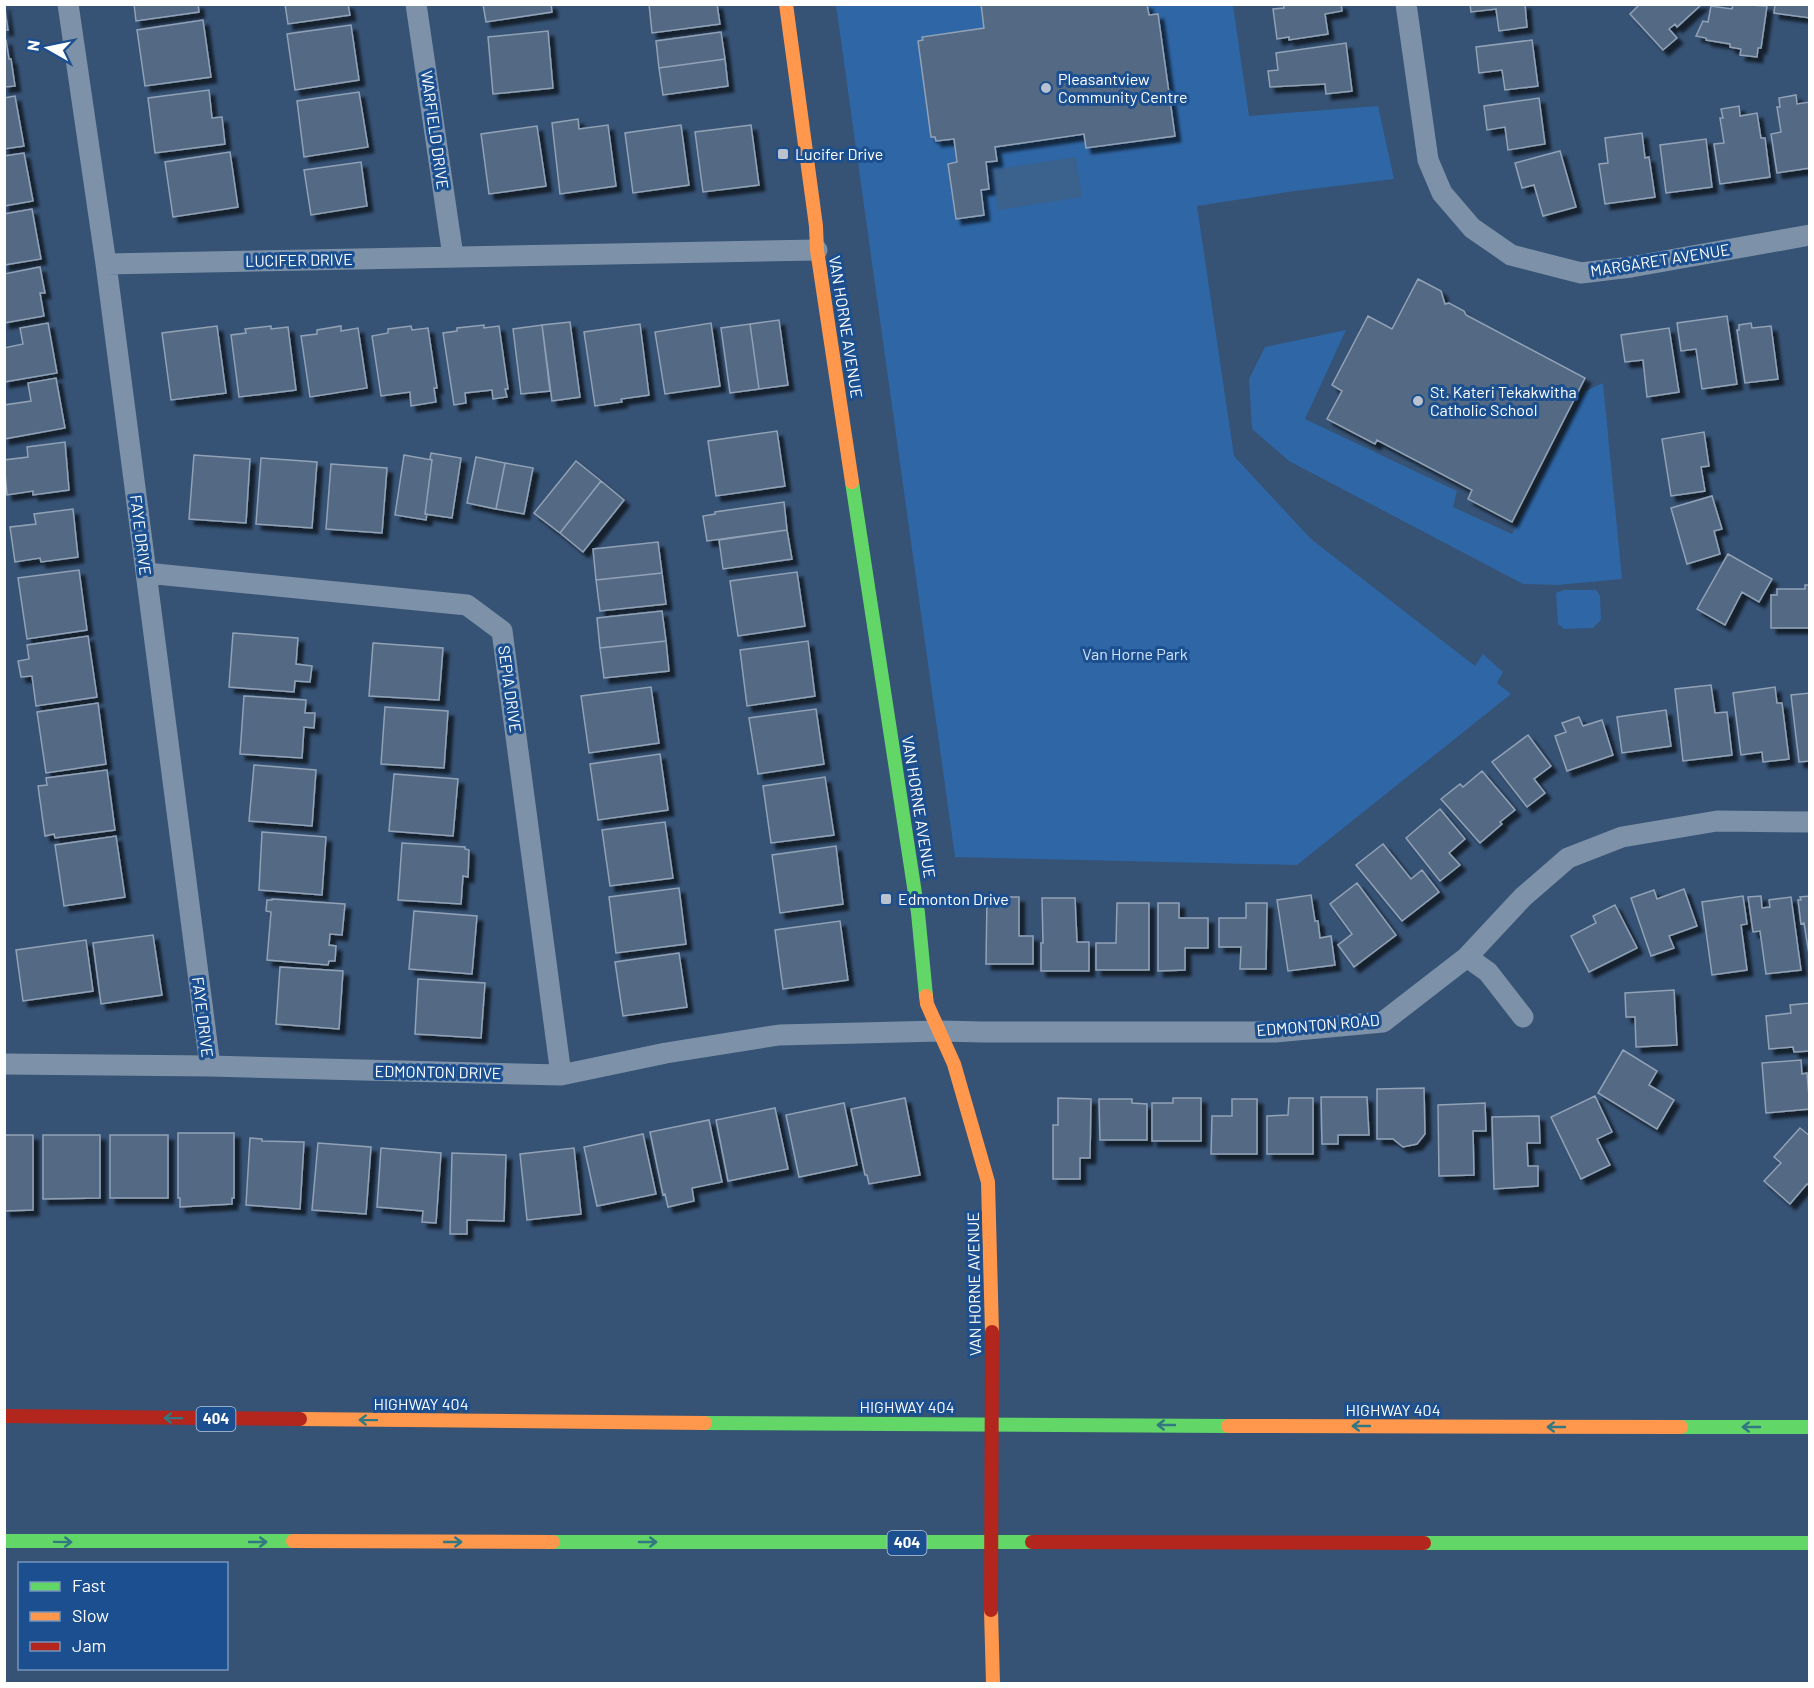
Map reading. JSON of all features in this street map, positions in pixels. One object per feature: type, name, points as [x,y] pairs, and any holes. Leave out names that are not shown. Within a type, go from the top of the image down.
[{"type":"main road","name":"VAN HORNE AVENUE","points":[[786,4],[816,226],[817,249],[918,913],[927,1004],[954,1064],[988,1182],[992,1332],[993,1683]]},
{"type":"main road","name":"HIGHWAY 404","points":[[4,1416],[475,1421],[1809,1427]]},
{"type":"main road","name":"404","points":[[4,1541],[1809,1543]]},
{"type":"street","name":"FAYE DRIVE","points":[[68,4],[105,264],[210,1066]]},
{"type":"street","name":"WARFIELD DRIVE","points":[[416,4],[453,256]]},
{"type":"street","name":"MARGARET AVENUE","points":[[1406,4],[1428,160],[1442,193],[1472,228],[1511,255],[1581,273],[1631,267],[1809,235]]},
{"type":"street","name":"LUCIFER DRIVE","points":[[105,264],[817,249]]},
{"type":"street","name":"SEPIA DRIVE","points":[[146,573],[467,605],[502,631],[561,1075]]},
{"type":"street","name":"EDMONTON ROAD","points":[[940,1030],[1275,1032],[1383,1022],[1467,957],[1532,889],[1568,858],[1622,837],[1717,821],[1809,822]]},
{"type":"street","points":[[1467,957],[1488,972],[1523,1017]]},
{"type":"street","name":"EDMONTON DRIVE","points":[[4,1064],[210,1066],[561,1075],[666,1053],[779,1035],[940,1030]]},
{"type":"green space","name":"Van Horne Park","points":[[836,5],[1233,5],[1249,116],[1378,106],[1394,179],[1197,206],[1234,456],[1311,539],[1475,666],[1483,654],[1503,672],[1497,683],[1511,694],[1297,865],[955,857]]},
{"type":"green space","points":[[1346,330],[1305,419],[1457,491],[1453,507],[1512,534],[1585,391],[1603,383],[1622,579],[1557,585],[1523,584],[1289,461],[1252,429],[1249,379],[1265,347]]},
{"type":"green space","points":[[1564,590],[1596,590],[1600,596],[1601,620],[1593,628],[1564,629],[1558,624],[1556,593]]},
{"type":"shaded area","points":[[1076,157],[1082,197],[998,210],[992,170]]},
{"type":"building","points":[[4,4],[8,30],[4,30]]},
{"type":"building","points":[[134,4],[198,4],[199,12],[136,21]]},
{"type":"building","points":[[285,4],[348,4],[350,15],[288,24]]},
{"type":"building","points":[[483,4],[551,4],[552,12],[486,22]]},
{"type":"building","points":[[649,4],[717,4],[720,24],[652,33]]},
{"type":"building","name":"Pleasantview Community Centre","points":[[981,4],[1147,4],[1149,15],[1158,14],[1175,136],[1086,148],[1084,134],[995,147],[997,161],[986,162],[989,189],[981,190],[984,215],[956,219],[948,164],[957,162],[954,139],[936,141],[935,137],[931,137],[918,41],[923,40],[922,37],[984,28]]},
{"type":"building","points":[[1283,4],[1341,4],[1342,11],[1325,14],[1328,34],[1289,40],[1289,37],[1277,39],[1273,9],[1284,8]]},
{"type":"building","points":[[1470,4],[1525,4],[1527,27],[1499,31],[1496,9],[1471,12]]},
{"type":"building","points":[[1640,4],[1702,4],[1677,27],[1675,24],[1669,29],[1677,38],[1663,50],[1630,14]]},
{"type":"building","points":[[1733,4],[1767,6],[1761,48],[1758,48],[1757,57],[1740,55],[1741,49],[1730,47],[1730,44],[1696,36],[1703,21],[1708,22],[1711,6],[1732,9]]},
{"type":"building","points":[[1775,4],[1810,4],[1810,18],[1774,13]]},
{"type":"building","points":[[203,20],[211,77],[145,86],[137,30]]},
{"type":"building","points":[[351,25],[359,80],[295,90],[287,34]]},
{"type":"building","points":[[548,31],[553,88],[493,94],[488,37]]},
{"type":"building","points":[[721,32],[725,59],[659,68],[656,41]]},
{"type":"building","points":[[4,40],[6,40],[9,59],[11,59],[15,86],[4,87]]},
{"type":"building","points":[[1532,40],[1538,86],[1505,90],[1502,70],[1479,73],[1476,47]]},
{"type":"building","points":[[1346,43],[1352,91],[1326,94],[1325,84],[1270,87],[1268,71],[1278,70],[1276,53]]},
{"type":"building","points":[[725,59],[728,86],[663,95],[659,68]]},
{"type":"building","points":[[209,90],[212,118],[222,117],[225,144],[155,153],[148,98]]},
{"type":"building","points":[[359,92],[368,147],[304,157],[297,101]]},
{"type":"building","points":[[1796,95],[1797,104],[1810,102],[1810,168],[1777,173],[1771,134],[1781,132],[1777,107],[1780,107],[1779,98]]},
{"type":"building","points":[[15,96],[24,146],[4,149],[4,98]]},
{"type":"building","points":[[1539,98],[1545,144],[1508,150],[1505,127],[1487,130],[1484,106]]},
{"type":"building","points":[[1739,106],[1740,116],[1757,113],[1761,138],[1765,138],[1770,177],[1720,184],[1714,144],[1724,143],[1721,109]]},
{"type":"building","points":[[578,119],[579,129],[608,125],[616,186],[560,194],[552,123]]},
{"type":"building","points":[[681,125],[689,185],[633,193],[625,133]]},
{"type":"building","points":[[751,125],[759,185],[703,192],[695,132]]},
{"type":"building","points":[[537,126],[546,186],[489,194],[481,134]]},
{"type":"building","points":[[1642,133],[1645,158],[1649,157],[1655,197],[1605,204],[1599,164],[1608,163],[1605,138]]},
{"type":"building","points":[[1706,139],[1712,187],[1666,193],[1660,145]]},
{"type":"building","points":[[1560,151],[1576,207],[1543,216],[1534,185],[1522,188],[1515,163]]},
{"type":"building","points":[[230,152],[238,207],[173,217],[165,162]]},
{"type":"building","points":[[24,153],[33,201],[4,206],[4,156]]},
{"type":"building","points":[[361,162],[367,206],[311,215],[304,170]]},
{"type":"building","points":[[32,209],[41,259],[4,265],[4,214]]},
{"type":"building","points":[[40,267],[45,293],[40,293],[44,316],[4,323],[4,274]]},
{"type":"building","points":[[1418,279],[1441,291],[1445,304],[1449,303],[1464,311],[1466,315],[1585,378],[1512,522],[1468,499],[1472,490],[1377,440],[1375,444],[1327,419],[1342,391],[1332,385],[1368,316],[1392,329]]},
{"type":"building","points":[[1727,316],[1737,384],[1702,389],[1696,349],[1681,351],[1677,323]]},
{"type":"building","points":[[779,320],[788,385],[759,389],[750,324]]},
{"type":"building","points":[[570,322],[580,397],[552,401],[542,325]]},
{"type":"building","points":[[48,323],[57,373],[4,382],[4,348],[23,344],[20,328]]},
{"type":"building","points":[[711,323],[720,386],[665,394],[655,332]]},
{"type":"building","points":[[1751,323],[1752,328],[1771,326],[1778,379],[1745,383],[1737,330],[1739,330],[1739,325]]},
{"type":"building","points":[[640,324],[649,395],[595,406],[584,332]]},
{"type":"building","points":[[750,324],[759,389],[730,393],[721,328]]},
{"type":"building","points":[[484,325],[484,328],[499,326],[508,389],[505,389],[507,397],[493,399],[492,390],[465,393],[466,403],[454,405],[443,333],[457,331],[457,328]]},
{"type":"building","points":[[542,325],[550,391],[521,394],[513,329]]},
{"type":"building","points":[[217,326],[226,393],[171,400],[162,333]]},
{"type":"building","points":[[271,326],[271,329],[288,327],[296,390],[239,397],[231,335],[246,333],[245,329]]},
{"type":"building","points":[[341,326],[341,331],[358,328],[367,388],[310,397],[301,336],[317,334],[317,330]]},
{"type":"building","points":[[411,326],[412,330],[428,328],[437,388],[434,388],[436,402],[411,406],[410,392],[381,396],[372,336],[388,333],[388,329]]},
{"type":"building","points":[[1669,328],[1679,392],[1647,397],[1643,360],[1625,362],[1621,335]]},
{"type":"building","points":[[56,378],[65,428],[4,439],[4,405],[31,401],[28,383]]},
{"type":"building","points":[[777,431],[785,486],[716,496],[708,441]]},
{"type":"building","points":[[1704,432],[1709,466],[1701,467],[1705,491],[1671,496],[1662,439]]},
{"type":"building","points":[[65,442],[69,490],[33,495],[33,491],[7,495],[4,460],[28,457],[27,447]]},
{"type":"building","points":[[431,453],[461,458],[452,518],[425,514]]},
{"type":"building","points":[[194,455],[250,459],[246,523],[189,519]]},
{"type":"building","points":[[404,455],[432,460],[426,520],[395,515]]},
{"type":"building","points":[[476,457],[505,463],[496,509],[467,503]]},
{"type":"building","points":[[261,458],[317,462],[312,528],[256,524]]},
{"type":"building","points":[[576,461],[601,481],[560,533],[534,513]]},
{"type":"building","points":[[505,463],[533,468],[524,514],[496,509]]},
{"type":"building","points":[[331,464],[387,468],[382,533],[326,529]]},
{"type":"building","points":[[601,481],[624,500],[583,552],[560,533]]},
{"type":"building","points":[[1712,496],[1722,529],[1714,531],[1720,554],[1687,564],[1671,508]]},
{"type":"building","points":[[784,502],[787,530],[707,541],[703,516],[715,514],[715,512]]},
{"type":"building","points":[[73,509],[78,557],[41,562],[40,558],[15,562],[10,527],[36,524],[34,514]]},
{"type":"building","points":[[787,530],[792,559],[723,569],[719,540]]},
{"type":"building","points":[[658,542],[662,573],[596,580],[593,549]]},
{"type":"building","points":[[1728,554],[1772,579],[1759,602],[1742,592],[1725,625],[1697,609]]},
{"type":"building","points":[[79,570],[87,630],[27,639],[18,578]]},
{"type":"building","points":[[797,572],[805,626],[738,636],[730,581]]},
{"type":"building","points":[[662,573],[666,604],[600,611],[596,580]]},
{"type":"building","points":[[1805,585],[1810,585],[1810,628],[1771,628],[1771,595],[1777,595],[1777,589],[1805,589]]},
{"type":"building","points":[[662,611],[666,641],[600,648],[597,618]]},
{"type":"building","points":[[233,633],[298,638],[296,664],[312,666],[310,682],[295,681],[294,692],[229,687]]},
{"type":"building","points":[[88,636],[97,697],[36,706],[32,676],[21,677],[18,661],[29,659],[27,645]]},
{"type":"building","points":[[666,641],[669,671],[604,678],[600,648]]},
{"type":"building","points":[[808,641],[815,696],[747,706],[740,650]]},
{"type":"building","points":[[373,643],[443,648],[439,700],[369,696]]},
{"type":"building","points":[[1711,685],[1715,713],[1727,712],[1732,755],[1683,761],[1675,689]]},
{"type":"building","points":[[651,687],[659,743],[589,753],[581,696]]},
{"type":"building","points":[[1775,687],[1777,703],[1782,703],[1789,759],[1763,762],[1762,752],[1741,755],[1733,693]]},
{"type":"building","points":[[1810,693],[1810,761],[1799,762],[1791,695]]},
{"type":"building","points":[[244,696],[306,700],[305,713],[315,713],[314,728],[304,727],[302,758],[240,754]]},
{"type":"building","points":[[98,703],[106,764],[46,773],[37,712]]},
{"type":"building","points":[[385,707],[448,711],[444,768],[381,764]]},
{"type":"building","points":[[816,709],[824,764],[758,774],[749,718]]},
{"type":"building","points":[[1666,710],[1671,746],[1622,753],[1617,717]]},
{"type":"building","points":[[1579,717],[1583,726],[1602,720],[1613,755],[1567,771],[1555,736],[1566,732],[1562,723]]},
{"type":"building","points":[[1528,735],[1551,766],[1534,779],[1545,793],[1527,807],[1492,762]]},
{"type":"building","points":[[660,754],[668,810],[598,820],[590,764]]},
{"type":"building","points":[[254,765],[316,770],[312,826],[249,821]]},
{"type":"building","points":[[107,770],[115,830],[55,838],[54,834],[45,836],[38,786],[47,785],[46,778]]},
{"type":"building","points":[[1482,771],[1515,810],[1480,843],[1441,799],[1460,784],[1463,787]]},
{"type":"building","points":[[394,774],[458,779],[453,836],[389,831]]},
{"type":"building","points":[[825,777],[834,835],[771,843],[763,786]]},
{"type":"building","points":[[1440,809],[1465,839],[1449,853],[1460,865],[1440,881],[1406,838]]},
{"type":"building","points":[[665,822],[673,878],[610,886],[602,830]]},
{"type":"building","points":[[262,832],[326,837],[322,895],[259,890]]},
{"type":"building","points":[[116,836],[125,897],[64,906],[55,845]]},
{"type":"building","points":[[402,843],[465,847],[469,850],[468,877],[463,876],[461,904],[398,900]]},
{"type":"building","points":[[1383,844],[1411,879],[1422,870],[1439,892],[1402,921],[1356,865]]},
{"type":"building","points":[[836,846],[843,904],[780,913],[772,855]]},
{"type":"building","points":[[1357,883],[1396,935],[1354,967],[1338,945],[1352,934],[1330,904]]},
{"type":"building","points":[[679,888],[686,944],[616,953],[609,897]]},
{"type":"building","points":[[1684,889],[1697,926],[1669,936],[1674,948],[1651,956],[1631,898],[1654,890],[1657,899]]},
{"type":"building","points":[[1311,895],[1320,938],[1331,936],[1335,965],[1288,971],[1277,900]]},
{"type":"building","points":[[1743,896],[1747,924],[1741,925],[1747,970],[1712,975],[1702,902]]},
{"type":"building","points":[[1761,896],[1762,908],[1770,907],[1769,900],[1791,897],[1801,970],[1766,974],[1760,931],[1753,932],[1748,897]]},
{"type":"building","points":[[1810,896],[1810,961],[1798,900],[1801,900],[1800,897]]},
{"type":"building","points":[[987,897],[1019,897],[1019,936],[1033,936],[1033,964],[986,964]]},
{"type":"building","points":[[1042,898],[1075,898],[1077,942],[1089,942],[1089,971],[1041,971]]},
{"type":"building","points":[[267,900],[345,904],[342,935],[330,934],[329,945],[336,946],[335,961],[329,961],[328,965],[267,960],[271,912],[266,911]]},
{"type":"building","points":[[1117,903],[1149,903],[1149,970],[1096,970],[1096,943],[1116,943]]},
{"type":"building","points":[[1158,903],[1179,903],[1179,918],[1208,918],[1208,948],[1185,948],[1185,970],[1158,971]]},
{"type":"building","points":[[1246,903],[1267,903],[1266,969],[1240,969],[1241,947],[1219,947],[1219,918],[1246,918]]},
{"type":"building","points":[[1615,905],[1637,948],[1589,972],[1571,936],[1596,923],[1593,916]]},
{"type":"building","points":[[414,911],[477,916],[472,974],[409,969]]},
{"type":"building","points":[[840,921],[848,980],[783,989],[775,930]]},
{"type":"building","points":[[153,935],[162,995],[101,1004],[93,943]]},
{"type":"building","points":[[86,940],[93,991],[23,1001],[16,950]]},
{"type":"building","points":[[679,953],[687,1007],[623,1016],[615,962]]},
{"type":"building","points":[[280,967],[343,971],[339,1029],[276,1024]]},
{"type":"building","points":[[418,979],[485,983],[481,1038],[415,1034]]},
{"type":"building","points":[[1674,990],[1677,1045],[1636,1047],[1635,1017],[1626,1017],[1625,993]]},
{"type":"building","points":[[1810,1003],[1810,1051],[1794,1052],[1793,1047],[1769,1049],[1766,1016],[1791,1013],[1790,1005]]},
{"type":"building","points":[[1623,1050],[1657,1071],[1649,1085],[1674,1100],[1657,1129],[1598,1093]]},
{"type":"building","points":[[1801,1060],[1802,1074],[1807,1073],[1810,1109],[1766,1113],[1762,1063]]},
{"type":"building","points":[[1424,1088],[1425,1134],[1417,1144],[1403,1147],[1393,1139],[1377,1139],[1377,1089]]},
{"type":"building","points":[[1595,1096],[1612,1132],[1597,1139],[1610,1165],[1581,1179],[1551,1117]]},
{"type":"building","points":[[1321,1097],[1367,1097],[1369,1135],[1338,1135],[1338,1144],[1322,1144]]},
{"type":"building","points":[[905,1098],[920,1175],[869,1184],[851,1109]]},
{"type":"building","points":[[1058,1098],[1091,1099],[1090,1158],[1080,1158],[1080,1179],[1053,1179],[1053,1125],[1058,1125]]},
{"type":"building","points":[[1173,1098],[1201,1098],[1201,1141],[1152,1141],[1152,1103],[1173,1103]]},
{"type":"building","points":[[1289,1098],[1313,1098],[1313,1154],[1267,1154],[1267,1116],[1288,1115]]},
{"type":"building","points":[[1099,1099],[1132,1099],[1132,1103],[1147,1104],[1147,1140],[1100,1140]]},
{"type":"building","points":[[1232,1099],[1257,1099],[1257,1154],[1211,1154],[1212,1116],[1232,1116]]},
{"type":"building","points":[[844,1103],[857,1165],[799,1177],[786,1115]]},
{"type":"building","points":[[1485,1103],[1486,1131],[1473,1131],[1474,1175],[1439,1176],[1438,1105]]},
{"type":"building","points":[[775,1108],[788,1169],[728,1181],[716,1120]]},
{"type":"building","points":[[1539,1116],[1540,1143],[1527,1143],[1528,1166],[1538,1166],[1538,1186],[1494,1189],[1492,1117]]},
{"type":"building","points":[[709,1120],[722,1182],[692,1188],[694,1201],[668,1207],[665,1194],[663,1195],[650,1132]]},
{"type":"building","points":[[1800,1128],[1810,1136],[1810,1186],[1807,1184],[1790,1204],[1764,1181],[1781,1163],[1774,1157]]},
{"type":"building","points":[[178,1133],[234,1133],[234,1198],[232,1198],[232,1204],[180,1207]]},
{"type":"building","points":[[643,1134],[656,1194],[597,1206],[584,1147]]},
{"type":"building","points":[[4,1135],[33,1135],[33,1210],[5,1211]]},
{"type":"building","points":[[43,1135],[100,1135],[100,1198],[43,1199]]},
{"type":"building","points":[[110,1135],[168,1135],[168,1198],[110,1198]]},
{"type":"building","points":[[250,1138],[262,1139],[262,1141],[304,1142],[300,1209],[246,1205]]},
{"type":"building","points":[[318,1143],[371,1147],[366,1214],[312,1210]]},
{"type":"building","points":[[381,1148],[441,1153],[436,1223],[422,1222],[423,1211],[377,1207]]},
{"type":"building","points":[[574,1148],[581,1214],[527,1220],[520,1154]]},
{"type":"building","points":[[452,1153],[506,1155],[504,1221],[467,1220],[467,1234],[450,1234]]},
{"type":"traffic: fast","points":[[852,482],[918,913],[926,996]]},
{"type":"traffic: fast","points":[[705,1423],[1228,1426]]},
{"type":"traffic: fast","points":[[1681,1427],[1810,1427]]},
{"type":"traffic: fast","points":[[4,1541],[293,1541]]},
{"type":"traffic: fast","points":[[553,1542],[1032,1542]]},
{"type":"traffic: fast","points":[[1424,1543],[1810,1543]]},
{"type":"traffic: slow","points":[[786,4],[816,226],[817,250],[852,482]]},
{"type":"traffic: slow","points":[[926,996],[927,1004],[954,1064],[988,1182],[992,1332]]},
{"type":"traffic: slow","points":[[300,1419],[705,1423]]},
{"type":"traffic: slow","points":[[1228,1426],[1681,1427]]},
{"type":"traffic: slow","points":[[293,1541],[553,1542]]},
{"type":"traffic: slow","points":[[991,1610],[993,1684]]},
{"type":"traffic: jam","points":[[991,1610],[992,1332]]},
{"type":"traffic: jam","points":[[4,1416],[300,1419]]},
{"type":"traffic: jam","points":[[1032,1542],[1424,1543]]},
{"type":"place","name":"Pleasantview Community Centre","points":[[1046,88]]},
{"type":"place","name":"Lucifer Drive","points":[[783,154]]},
{"type":"place","name":"St. Kateri Tekakwitha Catholic School","points":[[1418,401]]},
{"type":"place","name":"Edmonton Drive","points":[[886,899]]}]
